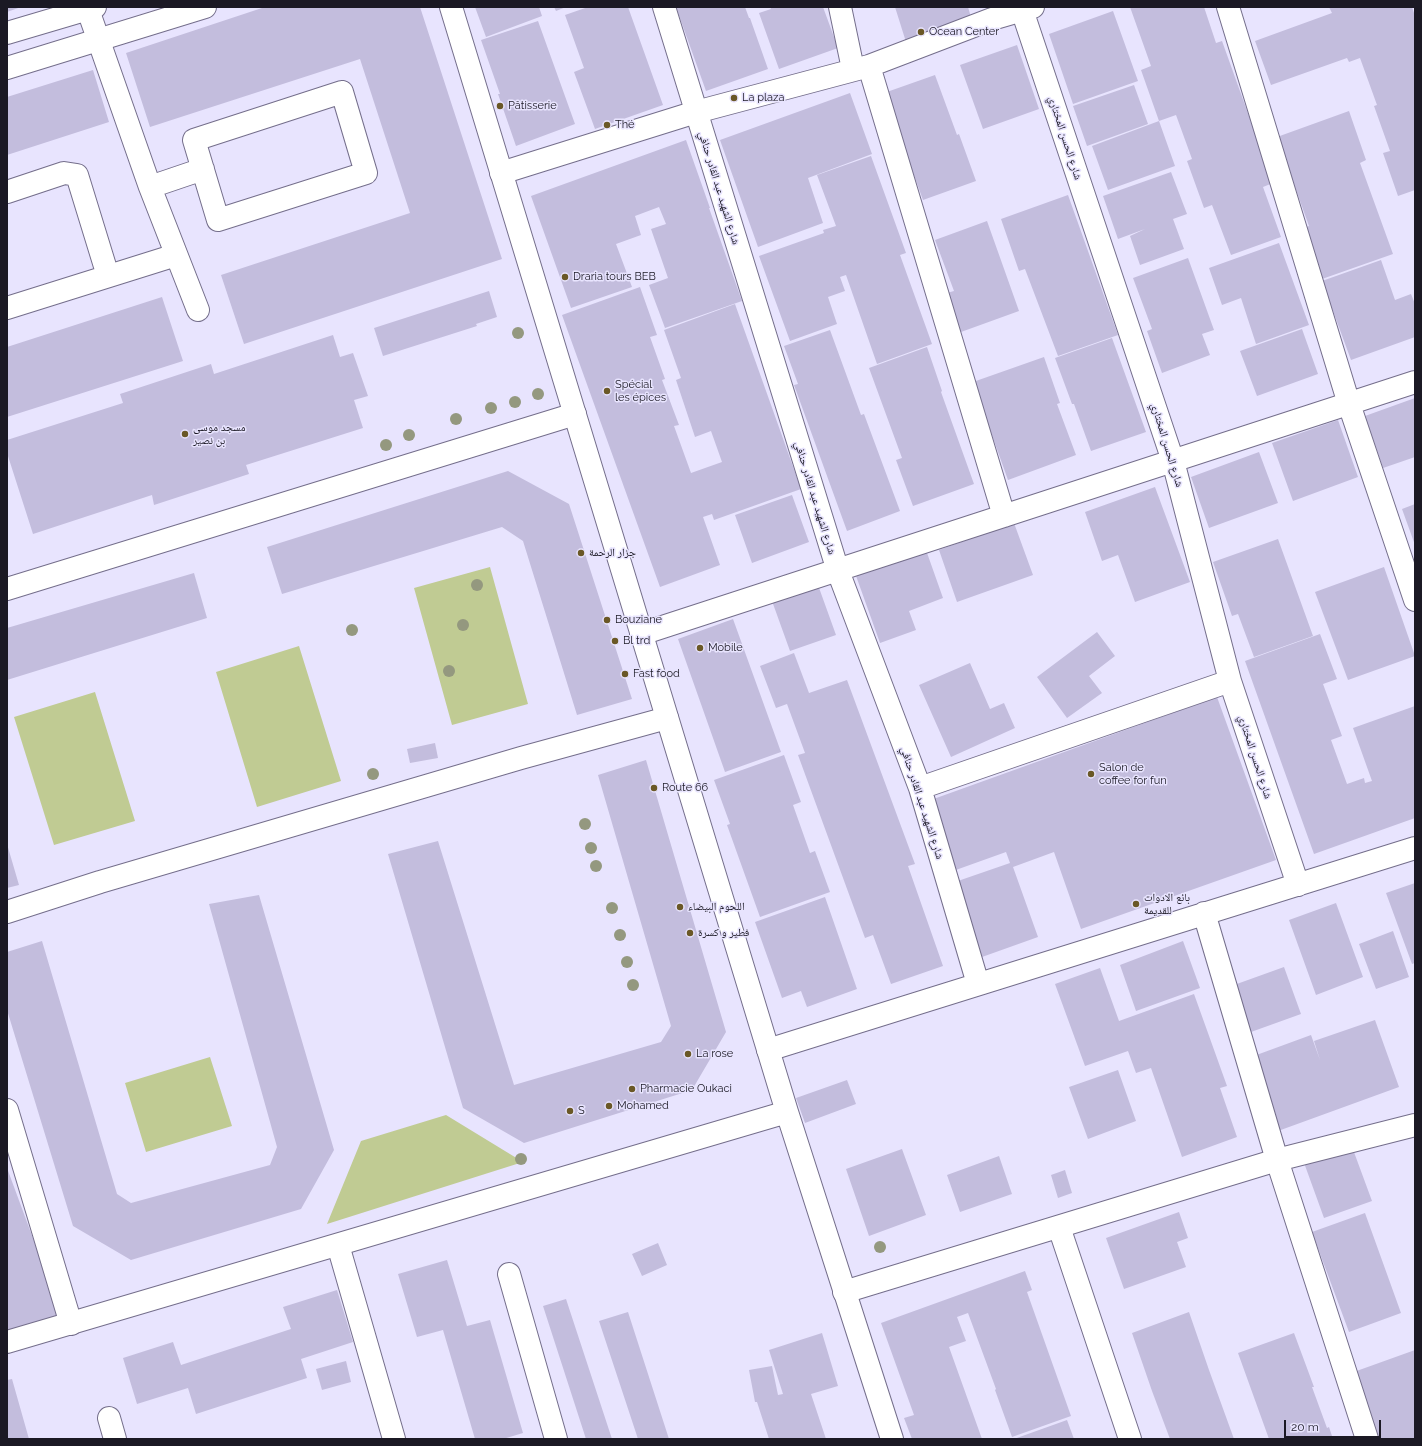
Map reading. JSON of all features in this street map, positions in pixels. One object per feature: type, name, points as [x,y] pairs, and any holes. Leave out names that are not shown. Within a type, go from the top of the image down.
[{"type":"street","points":[[7,68],[205,7]]},
{"type":"street","points":[[451,7],[787,1112],[892,1439]]},
{"type":"street","name":"شارع الشهيد عبد القادر حنافي","points":[[664,7],[838,571],[920,788],[978,984]]},
{"type":"street","points":[[840,7],[861,67],[1004,516]]},
{"type":"street","points":[[1228,7],[1349,404],[1415,600]]},
{"type":"street","points":[[7,33],[90,8],[99,40],[150,186],[198,310]]},
{"type":"street","points":[[501,173],[696,112],[861,67],[990,13],[1028,8]]},
{"type":"street","name":"شارع الحسن المختاري","points":[[1028,8],[1173,461],[1230,681],[1298,885]]},
{"type":"street","points":[[342,92],[366,173],[218,220],[203,170],[194,140],[342,92]]},
{"type":"street","points":[[150,186],[203,170]]},
{"type":"street","points":[[7,192],[64,173],[77,175],[108,276]]},
{"type":"street","points":[[7,308],[176,255]]},
{"type":"street","points":[[641,634],[1415,382]]},
{"type":"street","points":[[7,589],[575,414]]},
{"type":"street","points":[[920,788],[1230,681]]},
{"type":"street","points":[[7,912],[100,882],[513,760],[667,718]]},
{"type":"street","points":[[768,1050],[1415,848]]},
{"type":"street","points":[[1204,913],[1277,1160],[1367,1439]]},
{"type":"street","points":[[7,1110],[71,1324]]},
{"type":"street","points":[[7,1342],[787,1112]]},
{"type":"street","points":[[844,1292],[1277,1160],[1415,1124]]},
{"type":"street","points":[[1059,1227],[1130,1439]]},
{"type":"street","points":[[338,1245],[394,1439]]},
{"type":"street","points":[[509,1274],[556,1439]]},
{"type":"street","points":[[109,1418],[115,1439]]},
{"type":"green space","points":[[490,567],[528,704],[452,725],[414,588]]},
{"type":"green space","points":[[299,646],[341,781],[257,807],[216,672]]},
{"type":"green space","points":[[95,692],[135,821],[54,845],[14,717]]},
{"type":"green space","points":[[210,1057],[232,1126],[146,1152],[125,1083]]},
{"type":"green space","points":[[446,1115],[523,1162],[327,1224],[361,1141]]},
{"type":"building","points":[[7,7],[21,7],[7,12]]},
{"type":"building","points":[[265,7],[420,7],[502,259],[244,344],[221,275],[410,213],[360,59],[150,127],[126,53]]},
{"type":"building","points":[[475,7],[539,7],[542,16],[486,37]]},
{"type":"building","points":[[554,7],[566,7],[556,11]]},
{"type":"building","points":[[588,7],[628,7],[663,105],[595,129],[574,72],[584,68],[565,15]]},
{"type":"building","points":[[676,7],[745,7],[768,69],[706,91]]},
{"type":"building","points":[[770,7],[823,7],[838,48],[779,69],[759,13],[771,9]]},
{"type":"building","name":"Ocean Center","points":[[895,7],[968,7],[972,21],[906,42]]},
{"type":"building","points":[[1130,7],[1204,7],[1216,43],[1222,41],[1273,183],[1263,187],[1281,237],[1231,255],[1212,205],[1204,208],[1187,161],[1192,159],[1176,115],[1159,121],[1141,70],[1151,66]]},
{"type":"building","points":[[1329,7],[1412,7],[1415,16],[1415,190],[1398,196],[1383,153],[1390,151],[1374,106],[1377,105],[1360,58],[1349,62],[1347,58],[1271,85],[1255,41],[1332,13]]},
{"type":"building","points":[[1113,11],[1138,81],[1073,104],[1049,34]]},
{"type":"building","points":[[538,21],[575,124],[516,146],[481,40]]},
{"type":"building","points":[[1017,45],[1039,109],[983,129],[960,65]]},
{"type":"building","points":[[93,70],[109,122],[7,155],[7,97]]},
{"type":"building","points":[[935,75],[976,181],[923,200],[884,93]]},
{"type":"building","points":[[1134,85],[1148,124],[1087,146],[1073,106]]},
{"type":"building","points":[[850,93],[872,154],[808,178],[823,223],[758,247],[720,140]]},
{"type":"building","points":[[1349,111],[1366,160],[1360,163],[1393,254],[1322,279],[1304,228],[1309,226],[1277,137]]},
{"type":"building","points":[[1159,121],[1175,166],[1108,190],[1092,146]]},
{"type":"building","points":[[686,140],[742,301],[665,328],[649,285],[668,278],[651,229],[666,224],[659,207],[635,216],[641,235],[616,244],[632,287],[571,308],[531,196]]},
{"type":"building","points":[[871,156],[906,253],[900,255],[932,344],[877,364],[846,275],[840,277],[845,291],[828,297],[837,324],[790,341],[759,256],[824,233],[823,230],[836,226],[817,175]]},
{"type":"building","points":[[1171,172],[1187,214],[1173,219],[1184,249],[1140,265],[1130,236],[1145,229],[1118,239],[1103,196]]},
{"type":"building","points":[[1068,195],[1118,335],[1058,356],[1025,269],[1019,271],[1001,219]]},
{"type":"building","points":[[987,221],[1019,311],[961,332],[947,293],[954,291],[935,240]]},
{"type":"building","points":[[1279,243],[1309,325],[1256,344],[1241,298],[1222,305],[1209,268]]},
{"type":"building","points":[[1188,258],[1214,330],[1202,334],[1210,355],[1162,373],[1147,331],[1152,329],[1133,278]]},
{"type":"building","points":[[1381,260],[1395,300],[1411,294],[1415,304],[1415,337],[1351,360],[1322,281]]},
{"type":"building","points":[[640,287],[657,335],[650,337],[665,379],[662,380],[679,425],[674,426],[691,473],[722,462],[711,431],[695,437],[676,380],[681,378],[664,330],[735,304],[801,489],[714,520],[712,514],[703,517],[720,565],[660,587],[562,315]]},
{"type":"building","points":[[489,291],[497,317],[476,324],[477,326],[383,356],[374,328]]},
{"type":"building","points":[[162,297],[183,361],[7,417],[7,347]]},
{"type":"building","points":[[1302,329],[1318,374],[1257,396],[1240,351]]},
{"type":"building","points":[[830,330],[861,415],[864,414],[900,511],[847,531],[794,385],[798,384],[784,346]]},
{"type":"building","name":"مسجد موسى بن نصير","points":[[333,335],[340,357],[353,353],[368,396],[354,400],[363,428],[246,465],[249,474],[154,505],[152,495],[33,534],[7,453],[7,440],[123,403],[120,394],[211,364],[214,374]]},
{"type":"building","points":[[1112,338],[1146,432],[1091,451],[1055,358]]},
{"type":"building","points":[[927,347],[942,391],[941,392],[974,484],[913,506],[896,460],[902,458],[869,368]]},
{"type":"building","points":[[1044,357],[1060,403],[1057,404],[1076,455],[1008,480],[973,382]]},
{"type":"building","points":[[1415,398],[1415,457],[1383,468],[1365,416]]},
{"type":"building","points":[[1338,420],[1358,477],[1293,501],[1272,443]]},
{"type":"building","points":[[1259,452],[1278,503],[1209,528],[1191,477]]},
{"type":"building","points":[[508,471],[569,504],[632,699],[577,715],[523,541],[502,527],[282,594],[267,547]]},
{"type":"building","points":[[1155,487],[1190,582],[1135,602],[1118,555],[1102,561],[1085,512]]},
{"type":"building","points":[[792,495],[809,542],[752,563],[735,515]]},
{"type":"building","points":[[1415,504],[1415,545],[1402,509]]},
{"type":"building","points":[[1014,523],[1033,575],[957,602],[939,550]]},
{"type":"building","points":[[1278,539],[1313,636],[1254,657],[1238,614],[1232,616],[1213,562]]},
{"type":"building","points":[[926,550],[943,598],[909,611],[916,630],[880,643],[855,573]]},
{"type":"building","points":[[1384,567],[1415,656],[1348,680],[1315,592]]},
{"type":"building","points":[[194,573],[207,618],[7,680],[7,628]]},
{"type":"building","points":[[818,585],[836,635],[790,651],[772,601]]},
{"type":"building","points":[[733,619],[781,752],[725,772],[678,639]]},
{"type":"building","points":[[1097,632],[1115,656],[1089,676],[1102,693],[1067,718],[1037,677]]},
{"type":"building","points":[[1320,634],[1337,679],[1323,684],[1342,736],[1331,740],[1347,784],[1364,778],[1365,783],[1372,781],[1353,728],[1415,706],[1415,818],[1314,854],[1245,661]]},
{"type":"building","points":[[794,653],[809,693],[847,680],[915,864],[908,866],[943,966],[891,984],[873,935],[865,938],[798,755],[805,753],[787,704],[776,708],[760,666]]},
{"type":"building","points":[[970,663],[990,709],[1004,703],[1015,728],[951,757],[919,685]]},
{"type":"building","points":[[1217,697],[1276,860],[1081,929],[1054,852],[1013,867],[1038,937],[982,957],[955,882],[1010,863],[1006,852],[953,871],[928,801]]},
{"type":"building","points":[[435,743],[438,758],[410,763],[407,749]]},
{"type":"building","points":[[784,755],[801,802],[793,805],[810,853],[815,851],[830,892],[760,917],[727,825],[730,824],[714,780]]},
{"type":"building","points":[[646,760],[726,1032],[692,1090],[524,1143],[463,1108],[388,854],[438,841],[514,1085],[661,1042],[671,1026],[598,775]]},
{"type":"building","points":[[7,844],[19,885],[7,888]]},
{"type":"building","points":[[1415,883],[1415,963],[1412,964],[1386,893]]},
{"type":"building","points":[[259,895],[334,1150],[301,1209],[131,1260],[73,1226],[7,1010],[7,952],[42,941],[117,1194],[131,1203],[270,1165],[277,1147],[209,904]]},
{"type":"building","points":[[825,897],[857,989],[807,1007],[801,991],[782,998],[755,922]]},
{"type":"building","points":[[1336,903],[1363,977],[1316,995],[1289,920]]},
{"type":"building","points":[[1393,931],[1409,977],[1376,989],[1359,944]]},
{"type":"building","points":[[1183,941],[1200,988],[1136,1011],[1120,965]]},
{"type":"building","points":[[1284,967],[1301,1014],[1251,1032],[1234,985]]},
{"type":"building","points":[[1100,968],[1119,1021],[1194,994],[1227,1086],[1220,1088],[1237,1137],[1182,1157],[1151,1068],[1136,1073],[1128,1051],[1085,1066],[1055,984]]},
{"type":"building","points":[[1375,1020],[1399,1087],[1278,1131],[1251,1057],[1311,1035],[1320,1060],[1314,1041]]},
{"type":"building","points":[[1118,1070],[1136,1121],[1088,1139],[1069,1087]]},
{"type":"building","points":[[847,1080],[856,1104],[805,1123],[796,1098]]},
{"type":"building","points":[[1351,1144],[1372,1201],[1324,1218],[1303,1160]]},
{"type":"building","points":[[902,1149],[926,1215],[869,1236],[846,1169]]},
{"type":"building","points":[[999,1156],[1012,1194],[960,1212],[947,1175]]},
{"type":"building","points":[[7,1168],[61,1314],[7,1334]]},
{"type":"building","points":[[1065,1170],[1072,1193],[1058,1198],[1051,1175]]},
{"type":"building","points":[[1179,1212],[1188,1238],[1177,1242],[1186,1267],[1124,1289],[1106,1238]]},
{"type":"building","points":[[1365,1213],[1401,1313],[1349,1332],[1312,1232]]},
{"type":"building","points":[[658,1243],[667,1265],[642,1276],[632,1254]]},
{"type":"building","points":[[447,1260],[467,1326],[490,1320],[523,1433],[503,1439],[475,1439],[443,1330],[417,1337],[398,1274]]},
{"type":"building","points":[[1025,1271],[1032,1290],[1027,1292],[1071,1416],[1012,1437],[968,1313],[957,1317],[966,1341],[949,1347],[982,1439],[912,1439],[904,1418],[914,1415],[881,1323]]},
{"type":"building","points":[[337,1290],[353,1342],[301,1359],[307,1378],[196,1414],[188,1388],[137,1404],[123,1358],[173,1342],[181,1365],[291,1329],[283,1307]]},
{"type":"building","points":[[566,1299],[612,1439],[586,1439],[543,1306]]},
{"type":"building","points":[[628,1312],[669,1439],[638,1439],[599,1321]]},
{"type":"building","points":[[1189,1312],[1234,1439],[1170,1439],[1152,1391],[1132,1333]]},
{"type":"building","points":[[822,1333],[838,1386],[811,1394],[826,1439],[769,1439],[757,1402],[755,1402],[749,1370],[772,1366],[778,1395],[783,1394],[769,1350]]},
{"type":"building","points":[[1294,1333],[1327,1428],[1329,1427],[1333,1439],[1269,1439],[1238,1353]]},
{"type":"building","points":[[1415,1350],[1415,1439],[1376,1439],[1351,1373]]},
{"type":"building","points":[[346,1361],[351,1382],[322,1390],[316,1369]]},
{"type":"building","points":[[12,1379],[29,1439],[7,1439],[7,1380]]},
{"type":"building","points":[[1067,1420],[1074,1439],[1014,1439]]},
{"type":"place","name":"Ocean Center","points":[[921,32]]},
{"type":"place","name":"La plaza","points":[[734,98]]},
{"type":"place","name":"Pâtisserie","points":[[500,106]]},
{"type":"place","name":"Thé","points":[[607,125]]},
{"type":"place","name":"Draria tours BEB","points":[[565,277]]},
{"type":"place","name":"Spécial les épices","points":[[607,391]]},
{"type":"place","name":"مسجد موسى بن نصير","points":[[185,434]]},
{"type":"place","name":"جزار الرحمة","points":[[581,553]]},
{"type":"place","name":"Bouziane","points":[[607,620]]},
{"type":"place","name":"Bl trd","points":[[615,641]]},
{"type":"place","name":"Mobile","points":[[700,648]]},
{"type":"place","name":"Fast food","points":[[625,674]]},
{"type":"place","name":"Salon de coffee for fun","points":[[1091,774]]},
{"type":"place","name":"Route 66","points":[[654,788]]},
{"type":"place","name":"بائع الادوات للقديمة","points":[[1136,904]]},
{"type":"place","name":"اللحوم البيضاء","points":[[680,907]]},
{"type":"place","name":"فطير و كسرة","points":[[690,933]]},
{"type":"place","name":"La rose","points":[[688,1054]]},
{"type":"place","name":"Pharmacie Oukaci","points":[[632,1089]]},
{"type":"place","name":"Mohamed","points":[[609,1106]]},
{"type":"place","name":"S","points":[[570,1111]]}]
